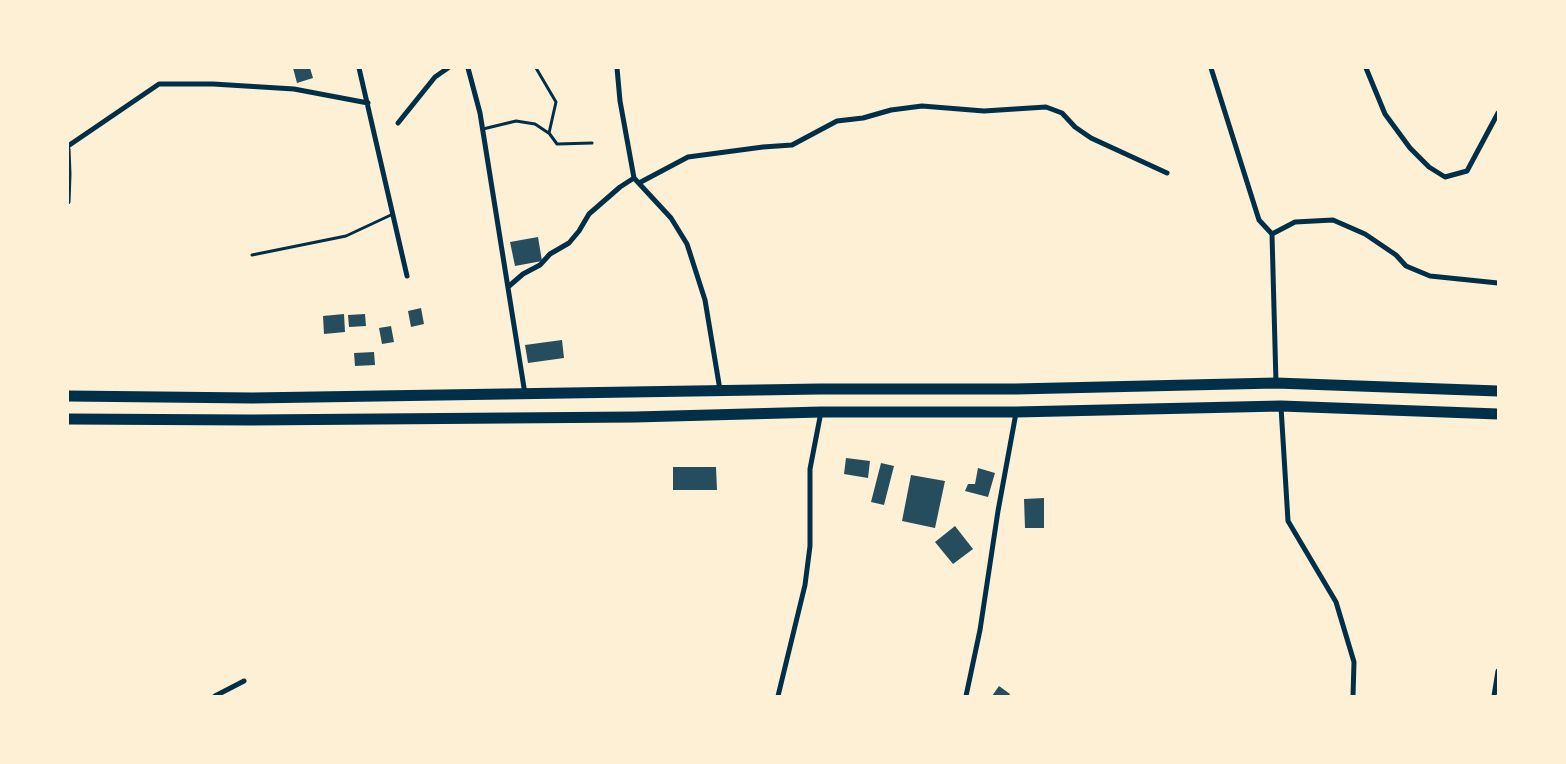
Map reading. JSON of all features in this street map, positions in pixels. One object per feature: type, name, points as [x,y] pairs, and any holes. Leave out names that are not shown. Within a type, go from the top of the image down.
[{"type":"highway","points":[[68,396],[252,398],[720,391],[1035,389],[1276,383],[1498,391]]},
{"type":"highway","points":[[68,420],[635,417],[821,412],[1016,412],[1281,406],[1498,414]]},
{"type":"street","points":[[359,68],[408,276]]},
{"type":"street","points":[[398,123],[435,76],[448,68]]},
{"type":"street","points":[[468,68],[482,129],[525,395]]},
{"type":"street","points":[[617,68],[620,101],[634,178],[671,218],[687,244],[705,300],[720,391]]},
{"type":"street","points":[[1211,68],[1259,220],[1272,234],[1276,383]]},
{"type":"street","points":[[1366,68],[1385,114],[1410,148],[1429,167],[1446,178],[1468,171],[1498,113]]},
{"type":"street","points":[[68,202],[68,148],[159,84],[213,84],[294,88],[368,103]]},
{"type":"street","points":[[639,183],[688,157],[763,147],[792,146],[837,121],[864,118],[891,110],[922,106],[984,111],[1046,108],[1062,114],[1075,127],[1091,138],[1167,173]]},
{"type":"street","points":[[508,287],[523,274],[540,265],[550,254],[569,243],[589,214],[620,187],[634,178]]},
{"type":"street","points":[[1272,234],[1295,222],[1333,220],[1365,234],[1396,255],[1406,266],[1414,270],[1430,276],[1498,283]]},
{"type":"street","points":[[1281,406],[1288,521],[1336,602],[1354,662],[1353,696]]},
{"type":"street","points":[[778,696],[805,585],[810,546],[810,469],[821,412]]},
{"type":"street","points":[[966,696],[980,630],[998,511],[1016,412]]},
{"type":"street","points":[[1494,696],[1498,671]]},
{"type":"street","points":[[215,696],[244,681]]},
{"type":"lane","points":[[536,68],[556,102],[550,134]]},
{"type":"lane","points":[[482,129],[516,121],[535,124],[550,134],[557,144],[592,143]]},
{"type":"lane","points":[[252,255],[346,236],[393,214]]},
{"type":"building","points":[[293,68],[310,68],[313,78],[297,83]]},
{"type":"building","points":[[538,237],[542,261],[515,266],[510,242]]},
{"type":"building","points":[[421,308],[424,324],[411,327],[408,311]]},
{"type":"building","points":[[344,314],[345,332],[324,334],[323,316]]},
{"type":"building","points":[[365,314],[366,326],[349,327],[348,315]]},
{"type":"building","points":[[391,326],[394,342],[382,344],[379,328]]},
{"type":"building","points":[[562,340],[564,358],[528,363],[525,345]]},
{"type":"building","points":[[374,352],[375,365],[355,366],[354,353]]},
{"type":"building","points":[[846,458],[870,461],[868,478],[844,474]]},
{"type":"building","points":[[881,463],[894,466],[884,505],[871,502]]},
{"type":"building","points":[[673,467],[716,467],[717,490],[673,490]]},
{"type":"building","points":[[978,468],[995,473],[988,497],[965,491],[968,484],[975,484]]},
{"type":"building","points":[[911,475],[945,481],[935,528],[902,521]]},
{"type":"building","points":[[1044,498],[1044,528],[1025,528],[1024,499]]},
{"type":"building","points":[[955,526],[973,549],[953,564],[935,542]]},
{"type":"building","points":[[999,686],[1010,694],[1009,696],[992,696]]}]
